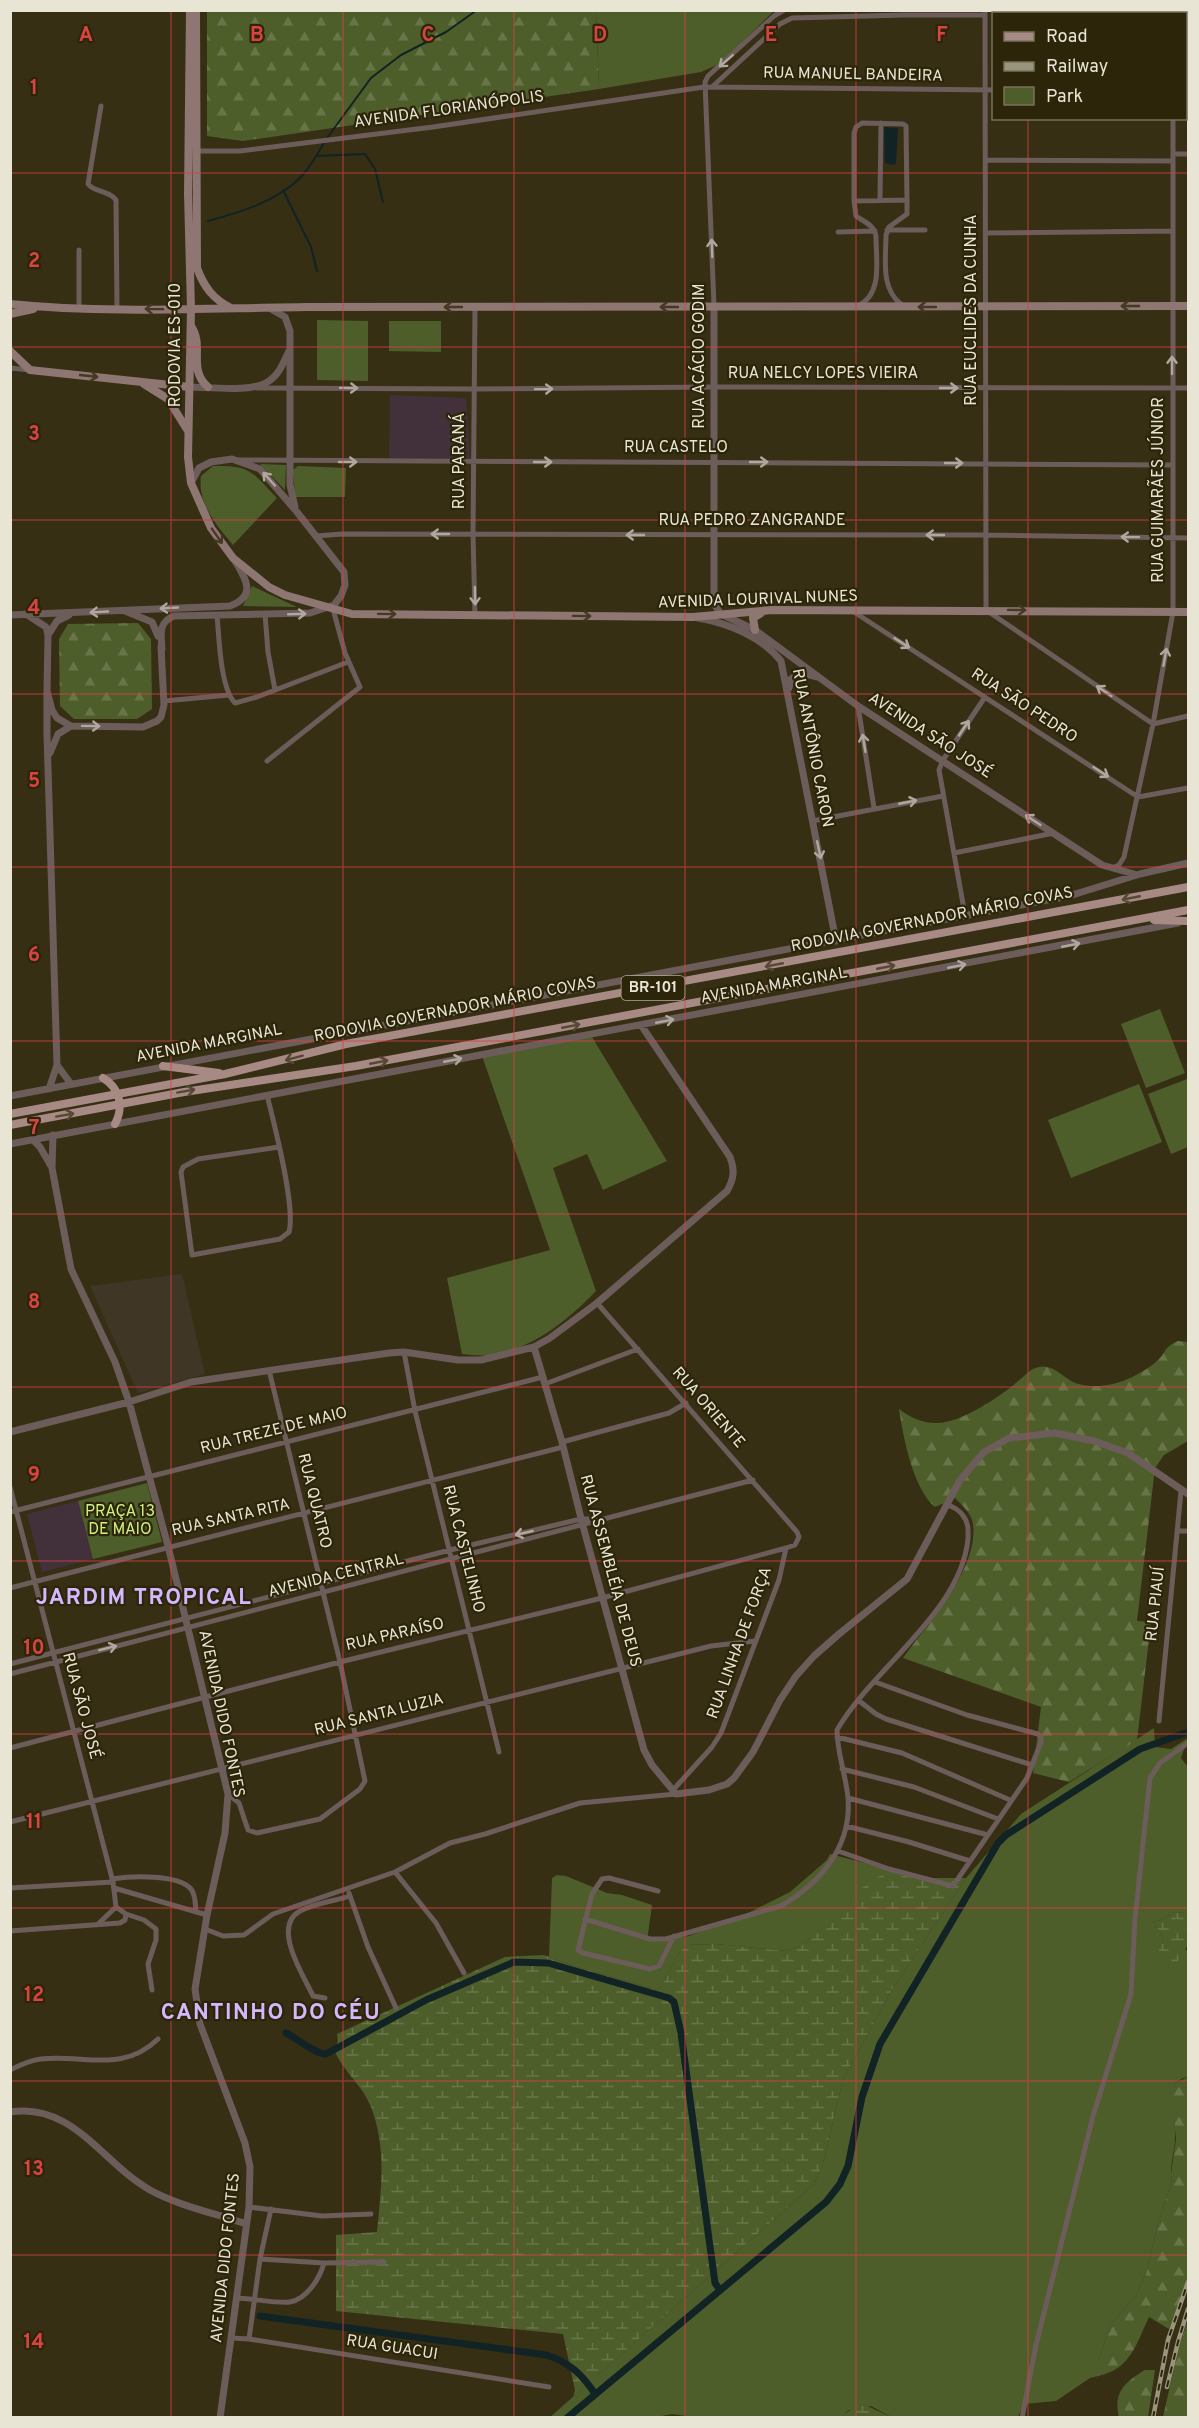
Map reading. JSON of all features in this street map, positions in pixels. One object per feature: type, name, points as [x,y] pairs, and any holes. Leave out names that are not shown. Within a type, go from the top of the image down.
[{"type":"main road","name":"RODOVIA ES-010","points":[[190,10],[188,194],[191,309],[189,387],[191,483],[201,509],[233,558],[255,577],[285,595],[331,609]]},
{"type":"main road","name":"RODOVIA ES-010","points":[[196,10],[197,268],[202,282],[211,293],[232,308]]},
{"type":"main road","points":[[10,304],[46,308],[714,306],[986,311],[1188,306]]},
{"type":"main road","points":[[10,314],[46,308]]},
{"type":"main road","points":[[191,326],[196,333],[198,376],[208,387]]},
{"type":"main road","points":[[10,351],[30,370],[189,387]]},
{"type":"main road","points":[[137,381],[168,399],[186,425],[189,434]]},
{"type":"main road","name":"AVENIDA LOURIVAL NUNES","points":[[331,609],[352,614],[693,617],[771,610],[1188,612]]},
{"type":"main road","points":[[755,630],[753,618],[771,610]]},
{"type":"main road","name":"RODOVIA GOVERNADOR MÁRIO COVAS","points":[[10,1114],[225,1074],[346,1044],[1188,887]]},
{"type":"main road","name":"BR-101","points":[[10,1125],[235,1083],[356,1066],[1188,910]]},
{"type":"main road","points":[[1139,919],[1188,921]]},
{"type":"main road","points":[[163,1066],[225,1074]]},
{"type":"main road","points":[[103,1078],[110,1082],[118,1094],[119,1117],[115,1124]]},
{"type":"street","points":[[704,87],[708,76],[774,16],[784,10]]},
{"type":"street","points":[[712,87],[780,24],[792,18],[904,13],[985,13]]},
{"type":"street","name":"RUA EUCLIDES DA CUNHA","points":[[985,13],[986,610]]},
{"type":"street","points":[[985,30],[992,30]]},
{"type":"street","points":[[750,39],[756,47]]},
{"type":"street","name":"RUA ACÁCIO GODIM","points":[[704,87],[708,108],[714,306],[714,604]]},
{"type":"street","name":"AVENIDA FLORIANÓPOLIS","points":[[196,151],[240,151],[434,127],[712,87]]},
{"type":"street","name":"RUA MANUEL BANDEIRA","points":[[712,87],[992,90]]},
{"type":"street","name":"RUA ACÁCIO GODIM","points":[[708,108],[712,87]]},
{"type":"street","points":[[101,106],[88,184],[92,188],[111,194],[116,200],[117,308]]},
{"type":"street","name":"RUA GUIMARÃES JÚNIOR","points":[[1124,857],[1153,724],[1173,612],[1173,120]]},
{"type":"street","points":[[852,307],[869,299],[874,288],[875,231],[856,216],[854,201],[854,133],[856,127],[862,123],[903,124],[908,129],[907,214],[887,230]]},
{"type":"street","points":[[880,200],[881,123]]},
{"type":"street","points":[[986,160],[1173,158],[1188,154]]},
{"type":"street","points":[[854,201],[907,200]]},
{"type":"street","points":[[887,230],[925,230]]},
{"type":"street","points":[[887,230],[887,285],[896,300],[906,308]]},
{"type":"street","points":[[838,232],[875,231]]},
{"type":"street","points":[[986,233],[1173,231]]},
{"type":"street","points":[[79,250],[79,308]]},
{"type":"street","name":"RUA PARANÁ","points":[[475,306],[473,389],[475,615]]},
{"type":"street","points":[[263,308],[278,311],[285,317],[288,325],[291,347],[290,485],[297,512]]},
{"type":"street","points":[[189,387],[259,386],[270,381],[280,370],[291,347]]},
{"type":"street","points":[[10,368],[30,370]]},
{"type":"street","name":"RUA NELCY LOPES VIEIRA","points":[[242,388],[1188,388]]},
{"type":"street","points":[[47,691],[54,714],[71,726],[150,726],[161,717],[164,701],[160,632],[168,618],[174,616],[302,614],[331,609],[338,602],[344,591],[344,572],[297,512],[260,470],[232,459]]},
{"type":"street","name":"RUA CASTELO","points":[[191,483],[196,472],[203,465],[232,459],[290,462],[713,461],[1173,465]]},
{"type":"street","name":"RUA PEDRO ZANGRANDE","points":[[316,536],[342,534],[986,534],[1188,538]]},
{"type":"street","points":[[10,615],[216,608],[235,604],[246,594],[247,589],[246,582],[233,558]]},
{"type":"street","name":"AVENIDA SÃO JOSÉ","points":[[714,604],[721,614],[755,630],[858,706],[1102,865],[1140,874]]},
{"type":"street","points":[[267,761],[360,687],[348,662],[331,609]]},
{"type":"street","points":[[986,610],[1153,724],[1188,716]]},
{"type":"street","points":[[125,611],[152,622],[162,649]]},
{"type":"street","name":"RUA SÃO PEDRO","points":[[853,611],[1138,797]]},
{"type":"street","points":[[26,614],[43,624],[48,635],[47,691],[57,1065],[49,1089]]},
{"type":"street","points":[[48,635],[57,621],[73,614]]},
{"type":"street","points":[[217,615],[223,668],[229,695],[235,703],[348,662]]},
{"type":"street","points":[[265,615],[268,652],[275,690]]},
{"type":"street","name":"RUA ANTÔNIO CARON","points":[[693,617],[733,628],[773,651],[782,661],[836,941]]},
{"type":"street","points":[[789,689],[791,680],[797,675],[825,680]]},
{"type":"street","points":[[164,701],[229,695]]},
{"type":"street","points":[[965,915],[939,770],[943,760],[985,697]]},
{"type":"street","points":[[858,706],[874,808]]},
{"type":"street","points":[[49,758],[55,738],[71,726]]},
{"type":"street","points":[[1138,797],[1188,788]]},
{"type":"street","points":[[812,821],[943,796]]},
{"type":"street","points":[[954,853],[1054,833]]},
{"type":"street","points":[[1112,868],[1119,865],[1124,857]]},
{"type":"street","points":[[1124,857],[1129,873]]},
{"type":"street","name":"AVENIDA MARGINAL","points":[[10,1096],[1069,896],[1140,874],[1188,863]]},
{"type":"street","name":"AVENIDA MARGINAL","points":[[10,1144],[1188,921]]},
{"type":"street","points":[[10,1432],[129,1402],[191,1382],[404,1352],[459,1360],[481,1360],[534,1347],[550,1338],[597,1303],[727,1191],[734,1174],[733,1165],[725,1149],[641,1025]]},
{"type":"street","points":[[57,1065],[71,1084]]},
{"type":"street","points":[[267,1095],[279,1147],[291,1219],[290,1232],[280,1239],[192,1255],[181,1172],[183,1167],[198,1159],[279,1147]]},
{"type":"street","name":"AVENIDA DIDO FONTES","points":[[53,1135],[52,1168],[71,1269],[116,1362],[129,1402],[189,1628],[228,1794],[225,1833],[196,1974],[196,2004],[209,2052],[224,2085],[245,2143],[250,2167],[249,2207],[220,2418]]},
{"type":"street","name":"AVENIDA DIDO FONTES","points":[[33,1140],[44,1152],[52,1168]]},
{"type":"street","name":"RUA ORIENTE","points":[[597,1303],[797,1532]]},
{"type":"street","name":"RUA ASSEMBLÉIA DE DEUS","points":[[534,1347],[563,1444],[602,1598],[647,1758],[675,1792]]},
{"type":"street","name":"RUA TREZE DE MAIO","points":[[14,1511],[285,1441],[544,1381],[638,1349]]},
{"type":"street","name":"RUA CASTELINHO","points":[[404,1352],[415,1411],[499,1752]]},
{"type":"street","name":"RUA QUATRO","points":[[228,1794],[237,1800],[248,1830],[254,1833],[320,1820],[363,1786],[364,1775],[340,1662],[268,1370]]},
{"type":"street","name":"RUA SANTA RITA","points":[[10,1588],[432,1480],[669,1413],[686,1403]]},
{"type":"street","points":[[205,1929],[223,1936],[239,1936],[273,1914],[395,1872],[450,1843],[580,1803],[710,1790],[727,1784],[753,1752],[780,1700],[796,1676],[831,1641],[907,1579],[960,1480],[984,1452],[1009,1438],[1054,1433],[1094,1441],[1128,1453],[1162,1474],[1185,1492]]},
{"type":"street","name":"AVENIDA CENTRAL","points":[[10,1674],[753,1480]]},
{"type":"street","name":"RUA SÃO JOSÉ","points":[[10,1487],[14,1511],[35,1581],[113,1883],[116,1907]]},
{"type":"street","name":"RUA PIAUÍ","points":[[1159,1721],[1177,1531],[1185,1492]]},
{"type":"street","points":[[585,1919],[657,1940],[781,1906],[823,1873],[838,1851],[846,1826],[848,1798],[837,1730],[858,1700],[943,1602],[963,1562],[967,1547],[968,1524],[959,1511],[946,1504]]},
{"type":"street","name":"AVENIDA CENTRAL","points":[[10,1664],[450,1550],[582,1523]]},
{"type":"street","points":[[1177,1531],[1188,1531]]},
{"type":"street","name":"RUA LINHA DE FORÇA","points":[[675,1792],[712,1748],[721,1733],[779,1580],[786,1548],[798,1541],[797,1532]]},
{"type":"street","name":"RUA PARAÍSO","points":[[10,1748],[340,1662],[602,1598],[786,1548]]},
{"type":"street","name":"RUA SANTA LUZIA","points":[[10,1821],[711,1646],[755,1641]]},
{"type":"street","points":[[838,1851],[889,1869],[950,1886],[955,1884],[1027,1778],[1041,1742],[1038,1734],[967,1715],[875,1682]]},
{"type":"street","points":[[858,1700],[886,1719],[1032,1766]]},
{"type":"street","points":[[837,1737],[902,1753],[1010,1800]]},
{"type":"street","points":[[1022,2418],[1036,2344],[1093,2116],[1131,1994],[1134,1928],[1150,1778],[1160,1763],[1188,1743]]},
{"type":"street","points":[[842,1769],[914,1786],[998,1819]]},
{"type":"street","points":[[848,1798],[988,1835]]},
{"type":"street","points":[[846,1826],[970,1861]]},
{"type":"street","points":[[395,1872],[436,1923],[464,1973]]},
{"type":"street","points":[[10,1888],[113,1883],[150,1878],[174,1879],[183,1882],[192,1890],[196,1912]]},
{"type":"street","points":[[658,1891],[609,1878],[602,1879],[592,1894],[578,1947],[579,1951],[650,1969],[659,1966],[674,1936]]},
{"type":"street","points":[[113,1883],[207,1915]]},
{"type":"street","points":[[348,1889],[368,1947],[396,2008]]},
{"type":"street","points":[[325,1998],[313,1996],[289,1946],[288,1935],[293,1918],[299,1911],[350,1896]]},
{"type":"street","points":[[97,1925],[116,1907],[126,1914],[144,1920],[156,1929],[156,1940],[148,1964],[153,1990]]},
{"type":"street","points":[[10,1931],[120,1923],[125,1920],[126,1914]]},
{"type":"street","points":[[10,2070],[40,2059],[95,2062],[114,2059],[148,2049],[158,2039]]},
{"type":"street","points":[[10,2112],[26,2109],[46,2112],[63,2120],[129,2176],[150,2190],[168,2199],[246,2224]]},
{"type":"street","points":[[249,2207],[322,2216],[372,2214]]},
{"type":"street","points":[[249,2339],[260,2259],[271,2210]]},
{"type":"street","points":[[260,2259],[324,2263],[384,2262]]},
{"type":"street","points":[[236,2298],[290,2302],[313,2285],[324,2263]]},
{"type":"street","name":"RUA GUACUI","points":[[231,2338],[549,2387]]},
{"type":"shaded area","points":[[884,127],[898,128],[896,163],[893,165],[885,163]]},
{"type":"shaded area","points":[[390,395],[466,398],[470,458],[389,458]]},
{"type":"shaded area","points":[[182,1274],[205,1374],[138,1393],[90,1286]]},
{"type":"shaded area","points":[[78,1501],[93,1559],[42,1572],[27,1514]]},
{"type":"green space","points":[[207,11],[596,11],[599,89],[243,141],[207,136]]},
{"type":"green space","points":[[596,11],[774,11],[719,64],[701,72],[599,89]]},
{"type":"green space","points":[[317,320],[368,321],[368,381],[317,380]]},
{"type":"green space","points":[[389,321],[441,321],[441,352],[389,351]]},
{"type":"green space","points":[[260,464],[286,465],[285,490]]},
{"type":"green space","points":[[213,466],[236,467],[250,472],[277,498],[233,545],[210,514],[202,496],[201,476]]},
{"type":"green space","points":[[298,466],[346,468],[345,497],[295,497],[293,470]]},
{"type":"green space","points":[[252,586],[297,607],[243,606]]},
{"type":"green space","points":[[138,623],[151,639],[152,709],[137,719],[74,719],[60,706],[59,639],[68,624]]},
{"type":"green space","points":[[1160,1009],[1185,1073],[1146,1088],[1121,1024]]},
{"type":"green space","points":[[592,1037],[667,1161],[603,1190],[587,1154],[553,1168],[596,1291],[561,1323],[521,1347],[490,1355],[462,1354],[447,1278],[550,1250],[482,1056]]},
{"type":"green space","points":[[1187,1079],[1188,1147],[1171,1154],[1148,1094]]},
{"type":"green space","points":[[1139,1084],[1162,1142],[1071,1178],[1048,1120]]},
{"type":"green space","points":[[1178,1341],[1188,1342],[1188,1441],[1164,1455],[1155,1468],[1137,1621],[1151,1622],[1137,1740],[1069,1782],[1033,1773],[1041,1707],[903,1658],[950,1595],[960,1577],[973,1541],[973,1524],[969,1513],[955,1498],[935,1507],[927,1499],[910,1461],[899,1409],[925,1422],[936,1423],[956,1419],[990,1402],[1030,1371],[1044,1366],[1079,1384],[1110,1385],[1139,1374],[1159,1359],[1169,1346]]},
{"type":"green space","name":"PRAÇA 13 DE MAIO","points":[[147,1483],[162,1542],[93,1559],[78,1501]]},
{"type":"green space","points":[[1154,1728],[1155,1747],[1171,1749],[1188,1738],[1181,1758],[1188,1767],[1188,1905],[1183,1913],[1174,1912],[1153,1922],[1163,1937],[1162,1943],[1187,1950],[1188,1945],[1188,2077],[1175,2083],[1172,2181],[1158,2224],[1146,2274],[1136,2295],[1111,2324],[1098,2362],[1098,2376],[1090,2378],[1056,2401],[1024,2404],[1018,2417],[891,2417],[871,2406],[849,2410],[840,2418],[700,2418],[672,2414],[652,2418],[549,2418],[814,2184],[823,2164],[843,2079],[893,1988],[966,1878],[1021,1814]]},
{"type":"green space","points":[[830,1854],[896,1871],[801,1946],[786,1951],[716,1944],[686,1945],[658,1990],[549,1957],[552,1878],[557,1875],[566,1876],[607,1893],[622,1895],[652,1905],[647,1941],[689,1936],[746,1914],[790,1892],[827,1860]]},
{"type":"green space","points":[[896,1871],[925,1878],[966,1878],[893,1988],[843,2079],[823,2164],[814,2184],[573,2397],[575,2390],[563,2334],[336,2311],[336,2235],[377,2232],[382,2169],[379,2138],[371,2107],[368,2099],[335,2052],[337,2034],[505,1957],[544,1955],[658,1990],[686,1945],[716,1944],[786,1951],[801,1946],[827,1925],[871,1879]]},
{"type":"green space","points":[[1188,1905],[1188,1945],[1177,1962],[1165,1963],[1159,1950],[1163,1937],[1153,1922],[1174,1912],[1183,1913]]},
{"type":"green space","points":[[1188,2077],[1188,2280],[1169,2329],[1149,2317],[1136,2346],[1125,2361],[1109,2373],[1098,2376],[1098,2362],[1111,2324],[1136,2295],[1146,2274],[1158,2224],[1172,2181],[1176,2139],[1172,2097],[1175,2083]]},
{"type":"green space","points":[[1188,2320],[1188,2417],[1163,2417],[1179,2346]]},
{"type":"green space","points":[[1145,2370],[1155,2370],[1148,2417],[1119,2417],[1119,2394],[1126,2384]]},
{"type":"green space","points":[[861,2403],[891,2417],[840,2417]]},
{"type":"waterway","points":[[327,138],[371,78],[401,55],[446,32],[477,10]]},
{"type":"waterway","points":[[208,221],[245,210],[280,194],[304,174],[324,143]]},
{"type":"waterway","points":[[316,156],[365,154],[375,169],[383,202]]},
{"type":"waterway","points":[[283,190],[311,247],[317,271]]},
{"type":"waterway","points":[[567,2418],[826,2202],[840,2184],[848,2166],[862,2097],[880,2044],[998,1843],[1006,1835],[1140,1749],[1188,1732]]},
{"type":"waterway","points":[[286,2033],[312,2049],[326,2054],[426,2000],[514,1962],[548,1963],[669,1998],[674,2002],[681,2033],[715,2283],[720,2290]]},
{"type":"waterway","points":[[260,2316],[546,2355],[562,2361],[574,2370],[595,2394]]},
{"type":"railway","points":[[1153,2418],[1168,2340],[1188,2282]]},
{"type":"railway","points":[[1167,2387],[1188,2309]]},
{"type":"district","name":"JARDIM TROPICAL","points":[[144,1598]]},
{"type":"district","name":"CANTINHO DO CÉU","points":[[271,2013]]}]
